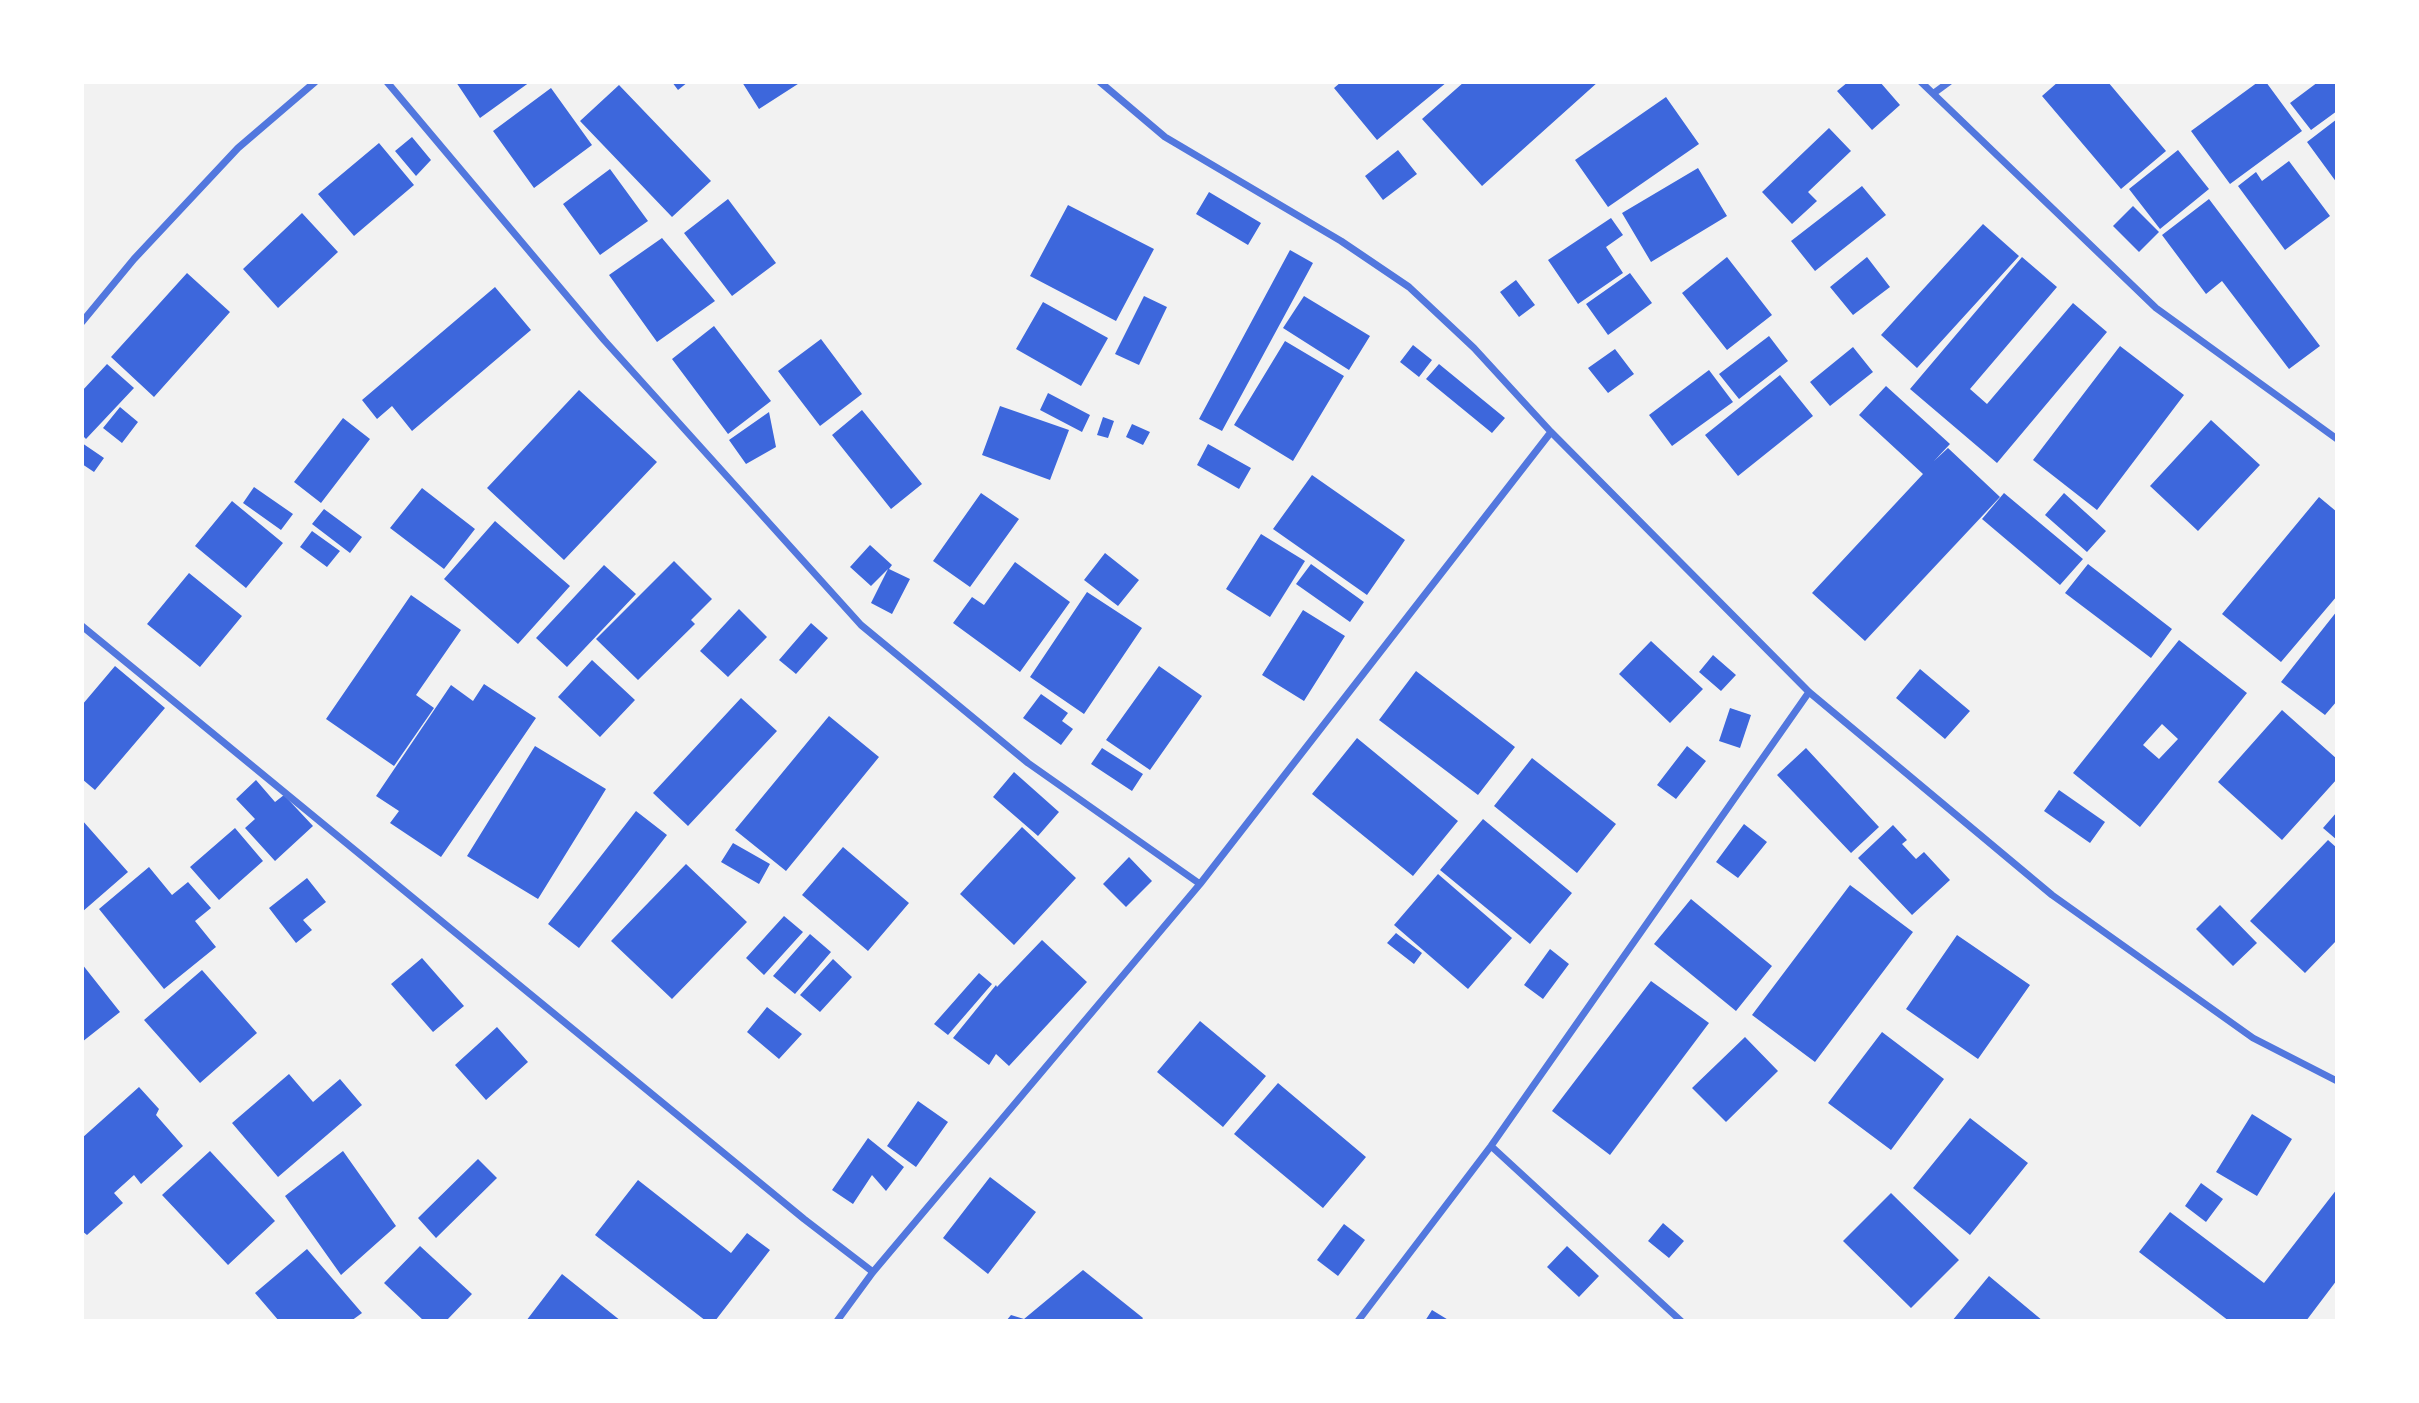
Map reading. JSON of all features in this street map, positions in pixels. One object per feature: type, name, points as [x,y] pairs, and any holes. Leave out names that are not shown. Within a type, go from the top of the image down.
[{"type":"street","points":[[82,322],[134,259],[238,148],[315,82]]},
{"type":"street","points":[[387,82],[604,340],[861,625],[1028,764],[1200,884]]},
{"type":"street","points":[[1100,82],[1165,138],[1341,241],[1409,287],[1474,348],[1551,432],[1809,692],[2052,895],[2253,1038],[2337,1081]]},
{"type":"street","points":[[1921,82],[2156,308],[2335,436]]},
{"type":"street","points":[[1934,93],[1949,82]]},
{"type":"street","points":[[837,1321],[873,1272],[1200,884],[1551,432]]},
{"type":"street","points":[[82,626],[873,1272]]},
{"type":"street","points":[[1358,1321],[1491,1146],[1809,692]]},
{"type":"street","points":[[1491,1146],[1681,1321]]},
{"type":"building","points":[[456,82],[530,82],[480,118]]},
{"type":"building","points":[[672,82],[688,82],[678,90]]},
{"type":"building","points":[[742,82],[801,82],[759,109]]},
{"type":"building","points":[[1341,82],[1447,82],[1377,140],[1334,88]]},
{"type":"building","points":[[1464,82],[1598,82],[1482,186],[1422,119]]},
{"type":"building","points":[[1848,82],[1880,82],[1900,105],[1872,130],[1837,91]]},
{"type":"building","points":[[2058,82],[2108,82],[2166,151],[2121,189],[2042,96]]},
{"type":"building","points":[[2258,82],[2266,82],[2302,131],[2230,184],[2191,131]]},
{"type":"building","points":[[2318,82],[2337,82],[2337,111],[2311,130],[2290,103]]},
{"type":"building","points":[[619,85],[711,181],[672,217],[580,121]]},
{"type":"building","points":[[551,88],[592,145],[534,188],[493,131]]},
{"type":"building","points":[[1666,97],[1699,144],[1608,207],[1575,160]]},
{"type":"building","points":[[2337,119],[2337,183],[2307,142]]},
{"type":"building","points":[[1829,128],[1851,151],[1808,192],[1817,201],[1792,224],[1762,192]]},
{"type":"building","points":[[412,137],[431,160],[416,176],[395,151]]},
{"type":"building","points":[[379,143],[414,185],[354,236],[318,194]]},
{"type":"building","points":[[1398,150],[1417,174],[1383,200],[1365,176]]},
{"type":"building","points":[[2178,150],[2209,189],[2160,229],[2129,189]]},
{"type":"building","points":[[2289,161],[2330,216],[2285,250],[2238,186],[2256,172],[2262,181]]},
{"type":"building","points":[[1698,168],[1727,216],[1651,262],[1622,213]]},
{"type":"building","points":[[610,169],[648,221],[600,255],[563,204]]},
{"type":"building","points":[[1862,186],[1886,215],[1815,271],[1791,241]]},
{"type":"building","points":[[1209,192],[1261,223],[1248,245],[1196,214]]},
{"type":"building","points":[[728,199],[776,263],[732,296],[684,233]]},
{"type":"building","points":[[2209,199],[2320,346],[2289,369],[2222,281],[2206,294],[2162,235]]},
{"type":"building","points":[[1068,205],[1154,249],[1116,321],[1030,276]]},
{"type":"building","points":[[2133,206],[2159,232],[2139,252],[2113,226]]},
{"type":"building","points":[[302,213],[338,252],[278,308],[243,269]]},
{"type":"building","points":[[1611,218],[1623,235],[1606,247],[1623,273],[1578,304],[1548,260]]},
{"type":"building","points":[[1983,224],[2019,256],[1917,368],[1881,335]]},
{"type":"building","points":[[662,238],[715,301],[657,342],[609,275]]},
{"type":"building","points":[[1290,250],[1313,263],[1222,431],[1199,419]]},
{"type":"building","points":[[1727,257],[1772,315],[1727,350],[1682,293]]},
{"type":"building","points":[[1867,257],[1890,287],[1853,315],[1830,287]]},
{"type":"building","points":[[2022,257],[2057,287],[1970,389],[1987,404],[2073,303],[2107,332],[1997,463],[1910,389]]},
{"type":"building","points":[[187,273],[230,312],[154,397],[111,357]]},
{"type":"building","points":[[1630,273],[1652,303],[1608,335],[1586,304]]},
{"type":"building","points":[[1516,280],[1535,305],[1519,317],[1500,292]]},
{"type":"building","points":[[495,287],[531,330],[412,431],[392,406],[377,419],[362,400]]},
{"type":"building","points":[[1144,296],[1167,307],[1139,365],[1115,354]]},
{"type":"building","points":[[1304,296],[1370,336],[1349,370],[1283,328]]},
{"type":"building","points":[[1043,302],[1108,338],[1081,386],[1016,349]]},
{"type":"building","points":[[714,326],[771,401],[728,434],[672,359]]},
{"type":"building","points":[[1769,336],[1788,361],[1739,399],[1719,374]]},
{"type":"building","points":[[821,339],[862,394],[820,426],[778,371]]},
{"type":"building","points":[[1285,341],[1344,376],[1293,461],[1234,425]]},
{"type":"building","points":[[1413,345],[1432,360],[1419,377],[1400,362]]},
{"type":"building","points":[[2120,346],[2184,395],[2097,510],[2033,460]]},
{"type":"building","points":[[1853,347],[1873,372],[1830,406],[1810,382]]},
{"type":"building","points":[[1615,349],[1634,374],[1608,393],[1588,368]]},
{"type":"building","points":[[107,364],[134,388],[86,439],[82,435],[82,391]]},
{"type":"building","points":[[1439,364],[1505,418],[1492,433],[1426,379]]},
{"type":"building","points":[[1709,370],[1733,402],[1672,446],[1649,415]]},
{"type":"building","points":[[1780,375],[1813,416],[1738,476],[1705,435]]},
{"type":"building","points":[[1886,386],[1950,444],[1934,461],[1948,448],[2000,497],[1865,641],[1812,593],[1923,474],[1859,415]]},
{"type":"building","points":[[579,390],[657,462],[564,560],[487,488]]},
{"type":"building","points":[[1048,393],[1090,415],[1082,432],[1040,410]]},
{"type":"building","points":[[1000,406],[1069,430],[1050,480],[982,455]]},
{"type":"building","points":[[120,407],[138,422],[122,443],[103,428]]},
{"type":"building","points":[[862,410],[922,484],[891,509],[832,435]]},
{"type":"building","points":[[769,412],[776,447],[746,464],[729,440]]},
{"type":"building","points":[[1103,417],[1114,421],[1108,438],[1097,435]]},
{"type":"building","points":[[343,418],[370,439],[321,503],[294,482]]},
{"type":"building","points":[[2211,420],[2260,465],[2198,531],[2150,486]]},
{"type":"building","points":[[1132,424],[1150,432],[1143,445],[1126,437]]},
{"type":"building","points":[[82,443],[104,458],[94,472],[82,464]]},
{"type":"building","points":[[1208,444],[1251,468],[1239,489],[1197,465]]},
{"type":"building","points":[[1312,475],[1405,540],[1367,595],[1273,529]]},
{"type":"building","points":[[254,487],[293,514],[281,530],[243,503]]},
{"type":"building","points":[[422,488],[475,529],[444,569],[390,528]]},
{"type":"building","points":[[981,493],[1019,519],[970,587],[933,561]]},
{"type":"building","points":[[2004,493],[2083,559],[2060,585],[1982,519]]},
{"type":"building","points":[[2064,493],[2106,531],[2087,552],[2045,515]]},
{"type":"building","points":[[2319,497],[2337,512],[2337,596],[2281,662],[2222,614]]},
{"type":"building","points":[[232,501],[283,543],[246,588],[195,546]]},
{"type":"building","points":[[324,509],[362,537],[350,553],[312,524]]},
{"type":"building","points":[[495,521],[570,586],[518,644],[444,579]]},
{"type":"building","points":[[312,531],[340,551],[327,567],[300,547]]},
{"type":"building","points":[[1261,534],[1305,561],[1270,617],[1226,589]]},
{"type":"building","points":[[870,545],[892,565],[889,569],[910,579],[892,614],[871,603],[888,569],[871,586],[850,567]]},
{"type":"building","points":[[1105,553],[1139,580],[1118,606],[1084,580]]},
{"type":"building","points":[[674,561],[712,599],[691,620],[695,624],[638,680],[596,639]]},
{"type":"building","points":[[1015,562],[1070,602],[1020,672],[953,623],[972,597],[984,605]]},
{"type":"building","points":[[1311,564],[1364,602],[1350,622],[1296,584]]},
{"type":"building","points":[[2088,564],[2172,629],[2151,658],[2065,593]]},
{"type":"building","points":[[604,565],[636,594],[567,667],[536,638]]},
{"type":"building","points":[[189,573],[242,616],[200,667],[147,624]]},
{"type":"building","points":[[1087,592],[1142,628],[1084,714],[1030,677]]},
{"type":"building","points":[[411,595],[461,630],[416,695],[434,708],[394,766],[326,719]]},
{"type":"building","points":[[739,609],[767,637],[728,677],[700,651]]},
{"type":"building","points":[[1303,610],[1345,636],[1304,701],[1262,675]]},
{"type":"building","points":[[2337,611],[2337,701],[2325,715],[2281,682]]},
{"type":"building","points":[[811,623],[828,638],[796,674],[779,660]]},
{"type":"building","points":[[2179,640],[2247,693],[2140,827],[2073,773]],"holes":[[[2162,724],[2178,739],[2159,759],[2143,745]]]},
{"type":"building","points":[[1651,641],[1703,689],[1670,723],[1619,674]]},
{"type":"building","points":[[1713,655],[1736,675],[1721,691],[1699,672]]},
{"type":"building","points":[[592,660],[635,700],[600,737],[558,697]]},
{"type":"building","points":[[115,666],[165,708],[95,790],[82,779],[82,705]]},
{"type":"building","points":[[1159,666],[1202,696],[1150,770],[1106,740]]},
{"type":"building","points":[[1920,669],[1970,711],[1945,739],[1896,698]]},
{"type":"building","points":[[1416,671],[1515,747],[1478,795],[1379,720]]},
{"type":"building","points":[[484,684],[536,718],[441,857],[390,823],[399,811],[376,796],[451,685],[473,701]]},
{"type":"building","points":[[1041,694],[1068,713],[1062,721],[1073,729],[1061,745],[1023,718]]},
{"type":"building","points":[[741,698],[777,731],[688,826],[653,793]]},
{"type":"building","points":[[1730,708],[1751,715],[1740,748],[1719,741]]},
{"type":"building","points":[[2282,710],[2337,759],[2337,779],[2282,840],[2218,782]]},
{"type":"building","points":[[829,716],[879,757],[786,871],[735,830]]},
{"type":"building","points":[[1357,738],[1458,821],[1413,876],[1312,794]]},
{"type":"building","points":[[535,746],[606,789],[538,899],[467,856]]},
{"type":"building","points":[[1687,746],[1706,761],[1676,799],[1657,785]]},
{"type":"building","points":[[1102,748],[1143,774],[1132,791],[1091,764]]},
{"type":"building","points":[[1806,748],[1879,827],[1851,853],[1777,775]]},
{"type":"building","points":[[1532,758],[1616,824],[1577,873],[1494,806]]},
{"type":"building","points":[[1014,772],[1059,812],[1038,836],[993,797]]},
{"type":"building","points":[[256,780],[275,802],[284,795],[313,826],[275,861],[245,828],[255,819],[236,799]]},
{"type":"building","points":[[2059,790],[2105,822],[2090,843],[2044,811]]},
{"type":"building","points":[[636,811],[667,835],[579,948],[548,924]]},
{"type":"building","points":[[2337,812],[2337,840],[2323,828]]},
{"type":"building","points":[[1483,819],[1572,893],[1530,944],[1440,870]]},
{"type":"building","points":[[82,820],[128,872],[82,912]]},
{"type":"building","points":[[1744,824],[1767,842],[1738,878],[1716,862]]},
{"type":"building","points":[[1893,825],[1907,840],[1902,844],[1916,859],[1924,852],[1950,880],[1912,915],[1858,858]]},
{"type":"building","points":[[1022,827],[1076,878],[1014,945],[960,894]]},
{"type":"building","points":[[235,828],[263,861],[219,900],[190,867]]},
{"type":"building","points":[[2328,840],[2337,848],[2337,940],[2305,973],[2250,921]]},
{"type":"building","points":[[733,843],[770,864],[759,884],[721,862]]},
{"type":"building","points":[[843,847],[909,903],[868,951],[802,895]]},
{"type":"building","points":[[1129,857],[1152,881],[1126,907],[1103,884]]},
{"type":"building","points":[[686,864],[747,922],[672,999],[611,941]]},
{"type":"building","points":[[149,867],[172,895],[188,882],[211,908],[195,921],[216,947],[164,989],[99,909]]},
{"type":"building","points":[[1438,874],[1512,938],[1468,989],[1394,925]]},
{"type":"building","points":[[307,878],[326,902],[303,920],[312,930],[296,943],[269,908]]},
{"type":"building","points":[[1850,885],[1913,932],[1815,1062],[1752,1015]]},
{"type":"building","points":[[1691,899],[1772,966],[1736,1011],[1654,944]]},
{"type":"building","points":[[2220,905],[2257,943],[2233,966],[2196,929]]},
{"type":"building","points":[[784,916],[803,932],[764,975],[746,958]]},
{"type":"building","points":[[1396,933],[1422,953],[1414,964],[1387,943]]},
{"type":"building","points":[[810,934],[831,952],[795,994],[773,976]]},
{"type":"building","points":[[1957,935],[2030,985],[1978,1059],[1906,1009]]},
{"type":"building","points":[[1042,940],[1087,982],[1009,1066],[996,1054],[989,1065],[953,1038],[996,985],[997,987]]},
{"type":"building","points":[[1550,949],[1569,964],[1543,999],[1524,985]]},
{"type":"building","points":[[422,958],[464,1006],[433,1032],[391,984]]},
{"type":"building","points":[[833,959],[852,977],[820,1012],[800,995]]},
{"type":"building","points":[[82,964],[120,1012],[82,1042]]},
{"type":"building","points":[[202,970],[257,1033],[200,1083],[144,1020]]},
{"type":"building","points":[[979,973],[992,984],[948,1035],[934,1024]]},
{"type":"building","points":[[1651,981],[1709,1023],[1610,1155],[1552,1111]]},
{"type":"building","points":[[767,1007],[802,1034],[779,1059],[747,1032]]},
{"type":"building","points":[[1200,1021],[1266,1076],[1223,1127],[1157,1072]]},
{"type":"building","points":[[497,1027],[528,1062],[486,1100],[455,1065]]},
{"type":"building","points":[[1882,1032],[1944,1079],[1891,1150],[1828,1103]]},
{"type":"building","points":[[1745,1037],[1778,1071],[1726,1122],[1692,1088]]},
{"type":"building","points":[[289,1074],[313,1102],[340,1079],[362,1105],[278,1177],[232,1123]]},
{"type":"building","points":[[1278,1083],[1366,1157],[1323,1208],[1234,1134]]},
{"type":"building","points":[[139,1087],[159,1109],[156,1115],[183,1146],[141,1184],[134,1175],[114,1193],[123,1203],[87,1235],[82,1231],[82,1138]]},
{"type":"building","points":[[918,1101],[948,1122],[916,1167],[887,1146]]},
{"type":"building","points":[[2252,1114],[2292,1139],[2257,1196],[2216,1172]]},
{"type":"building","points":[[1970,1118],[2028,1163],[1970,1235],[1913,1188]]},
{"type":"building","points":[[868,1138],[904,1167],[886,1191],[872,1175],[853,1204],[832,1190]]},
{"type":"building","points":[[210,1151],[275,1221],[228,1265],[162,1195]]},
{"type":"building","points":[[343,1151],[396,1226],[341,1275],[285,1196]]},
{"type":"building","points":[[478,1159],[497,1178],[436,1238],[418,1218]]},
{"type":"building","points":[[990,1177],[1036,1212],[988,1274],[943,1238]]},
{"type":"building","points":[[638,1180],[731,1253],[747,1233],[770,1250],[715,1321],[706,1321],[595,1235]]},
{"type":"building","points":[[2201,1183],[2223,1199],[2206,1222],[2185,1206]]},
{"type":"building","points":[[2337,1189],[2337,1280],[2306,1321],[2229,1321],[2139,1252],[2170,1212],[2264,1283]]},
{"type":"building","points":[[1891,1193],[1959,1260],[1911,1308],[1843,1241]]},
{"type":"building","points":[[1663,1223],[1684,1241],[1669,1258],[1648,1241]]},
{"type":"building","points":[[1344,1224],[1365,1240],[1338,1276],[1317,1260]]},
{"type":"building","points":[[420,1246],[472,1294],[446,1321],[424,1321],[384,1283]]},
{"type":"building","points":[[1567,1246],[1599,1276],[1579,1297],[1547,1267]]},
{"type":"building","points":[[307,1249],[362,1313],[351,1321],[279,1321],[255,1293]]},
{"type":"building","points":[[1083,1270],[1143,1318],[1141,1321],[1006,1321],[1011,1315],[1024,1319]]},
{"type":"building","points":[[562,1274],[621,1321],[526,1321]]},
{"type":"building","points":[[1989,1276],[2043,1321],[1952,1321]]},
{"type":"building","points":[[1432,1310],[1450,1321],[1425,1321]]}]
